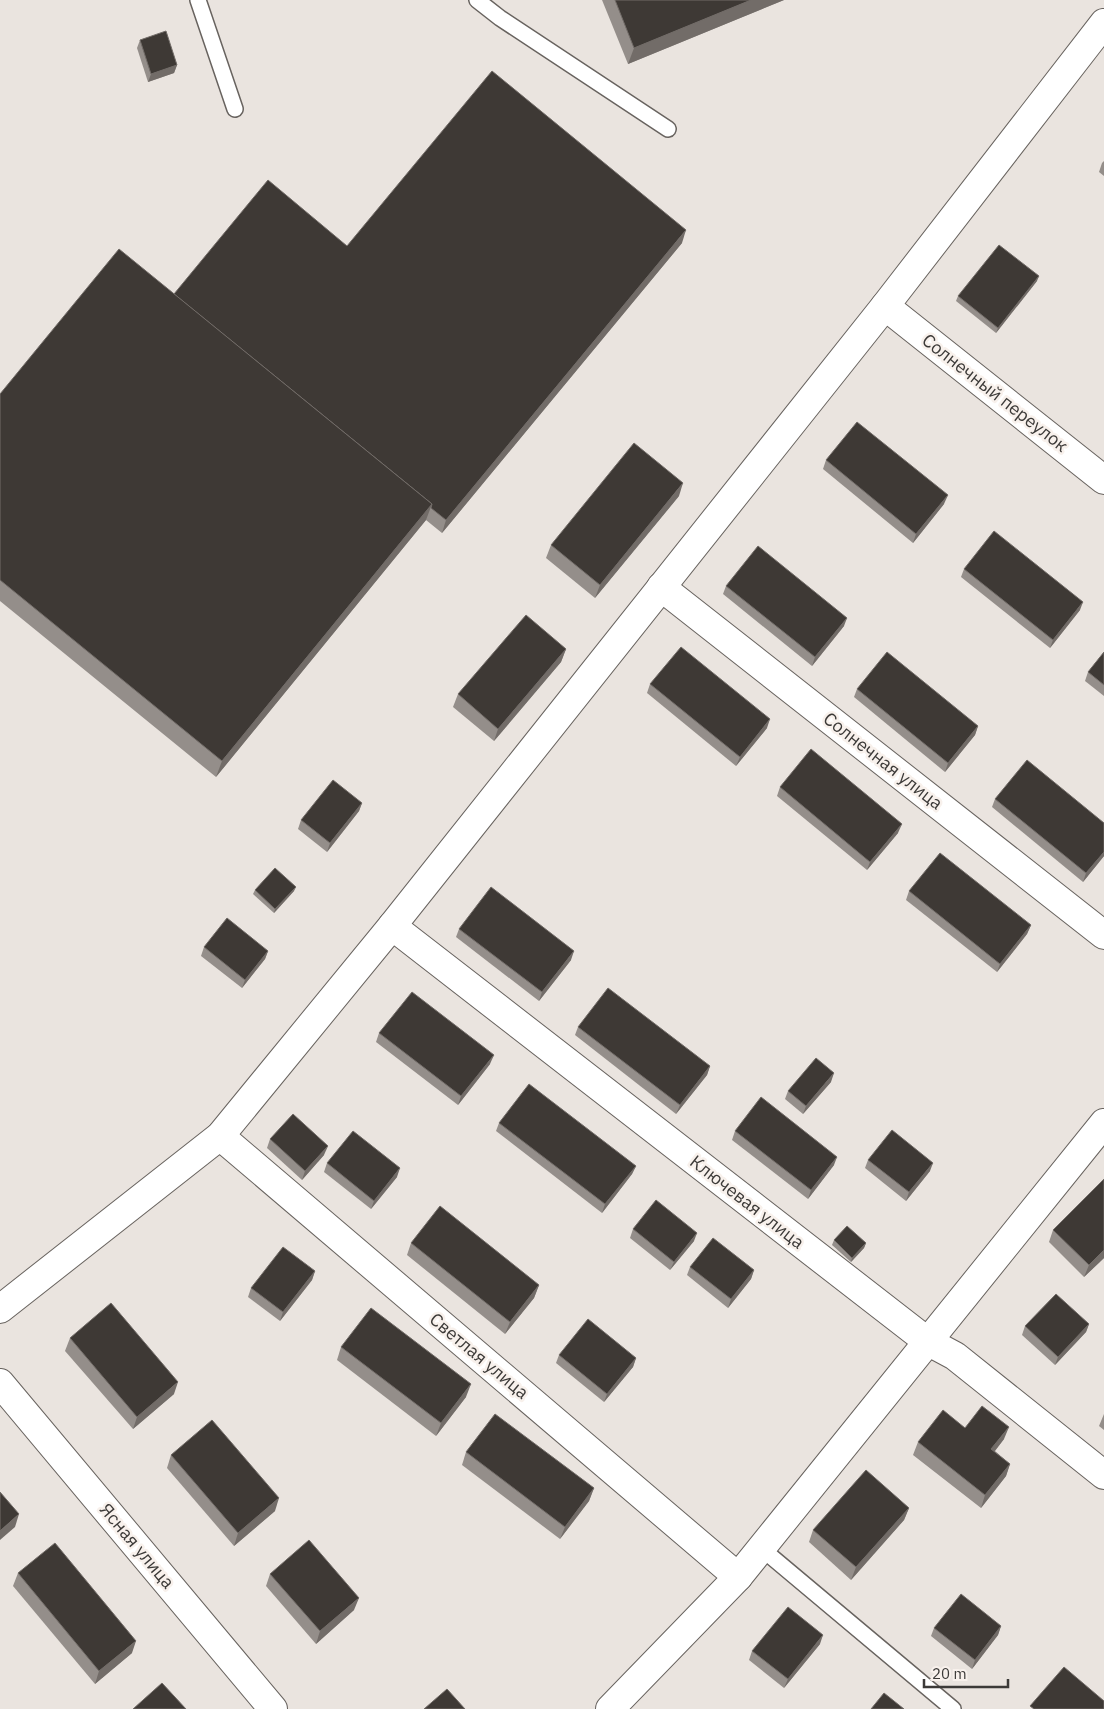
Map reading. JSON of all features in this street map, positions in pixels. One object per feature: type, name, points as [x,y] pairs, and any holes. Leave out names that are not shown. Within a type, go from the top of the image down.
[{"type":"street","points":[[0,1310],[220,1136],[392,926],[885,306],[1104,23]]},
{"type":"street","name":"Солнечный переулок","points":[[885,306],[1104,480]]},
{"type":"street","name":"Солнечная улица","points":[[661,586],[1104,935]]},
{"type":"street","name":"Ключевая улица","points":[[392,926],[927,1341],[955,1356],[1104,1475]]},
{"type":"street","points":[[610,1709],[738,1577],[1104,1123]]},
{"type":"street","name":"Светлая улица","points":[[220,1136],[738,1577]]},
{"type":"street","name":"Ясная улица","points":[[0,1383],[273,1709]]},
{"type":"lane","points":[[198,0],[235,109]]},
{"type":"lane","points":[[477,0],[500,18],[668,129]]},
{"type":"lane","points":[[761,1548],[953,1709]]},
{"type":"building","points":[[615,0],[751,0],[634,48]]},
{"type":"building","points":[[166,31],[177,65],[151,74],[140,40]]},
{"type":"building","points":[[492,71],[686,230],[446,520],[431,508],[432,504],[174,294],[268,180],[347,246]]},
{"type":"building","points":[[999,245],[1039,276],[998,328],[958,296]]},
{"type":"building","points":[[119,249],[432,504],[222,761],[0,580],[0,394]]},
{"type":"building","points":[[857,422],[948,495],[916,534],[826,460]]},
{"type":"building","points":[[634,443],[683,483],[600,585],[551,545]]},
{"type":"building","points":[[994,531],[1083,602],[1053,640],[964,569]]},
{"type":"building","points":[[758,546],[847,618],[815,657],[726,586]]},
{"type":"building","points":[[526,615],[566,649],[498,729],[458,694]]},
{"type":"building","points":[[681,647],[770,719],[740,757],[650,684]]},
{"type":"building","points":[[887,652],[978,726],[948,763],[857,689]]},
{"type":"building","points":[[1104,652],[1104,685],[1088,672]]},
{"type":"building","points":[[811,749],[902,824],[870,862],[780,787]]},
{"type":"building","points":[[1027,760],[1104,823],[1104,852],[1086,873],[995,799]]},
{"type":"building","points":[[333,780],[362,803],[330,843],[301,820]]},
{"type":"building","points":[[940,853],[1031,925],[1000,964],[909,891]]},
{"type":"building","points":[[275,868],[296,887],[275,909],[255,890]]},
{"type":"building","points":[[491,887],[574,951],[542,992],[459,929]]},
{"type":"building","points":[[227,918],[268,951],[245,980],[204,947]]},
{"type":"building","points":[[608,988],[710,1066],[680,1105],[578,1027]]},
{"type":"building","points":[[412,992],[494,1055],[461,1096],[379,1033]]},
{"type":"building","points":[[816,1058],[834,1073],[806,1106],[788,1091]]},
{"type":"building","points":[[529,1084],[636,1166],[605,1204],[499,1123]]},
{"type":"building","points":[[761,1097],[837,1157],[811,1190],[735,1131]]},
{"type":"building","points":[[293,1114],[328,1146],[305,1171],[270,1139]]},
{"type":"building","points":[[892,1130],[933,1163],[909,1192],[868,1160]]},
{"type":"building","points":[[353,1131],[400,1168],[374,1201],[327,1163]]},
{"type":"building","points":[[1104,1179],[1104,1250],[1089,1265],[1053,1230]]},
{"type":"building","points":[[656,1200],[697,1233],[674,1262],[633,1229]]},
{"type":"building","points":[[440,1206],[539,1285],[510,1322],[411,1243]]},
{"type":"building","points":[[847,1226],[866,1243],[852,1258],[834,1240]]},
{"type":"building","points":[[713,1238],[754,1270],[731,1299],[690,1267]]},
{"type":"building","points":[[283,1247],[315,1271],[283,1312],[251,1288]]},
{"type":"building","points":[[1056,1294],[1089,1324],[1058,1357],[1025,1326]]},
{"type":"building","points":[[111,1303],[178,1382],[137,1417],[70,1338]]},
{"type":"building","points":[[371,1308],[471,1384],[441,1423],[341,1347]]},
{"type":"building","points":[[588,1319],[636,1358],[607,1394],[559,1355]]},
{"type":"building","points":[[982,1406],[1009,1427],[991,1449],[1010,1464],[985,1495],[918,1442],[943,1410],[965,1428]]},
{"type":"building","points":[[495,1414],[594,1488],[565,1527],[466,1452]]},
{"type":"building","points":[[212,1420],[279,1498],[238,1533],[171,1455]]},
{"type":"building","points":[[866,1470],[909,1508],[856,1567],[813,1530]]},
{"type":"building","points":[[0,1492],[19,1514],[0,1531]]},
{"type":"building","points":[[309,1540],[359,1598],[320,1631],[270,1574]]},
{"type":"building","points":[[55,1543],[136,1641],[99,1671],[18,1573]]},
{"type":"building","points":[[961,1594],[1001,1626],[975,1660],[934,1628]]},
{"type":"building","points":[[788,1607],[823,1635],[788,1679],[752,1651]]},
{"type":"building","points":[[1064,1667],[1104,1701],[1104,1709],[1034,1709],[1030,1706]]},
{"type":"building","points":[[162,1683],[186,1709],[133,1709]]},
{"type":"building","points":[[447,1689],[465,1709],[424,1709]]},
{"type":"building","points":[[884,1693],[904,1709],[871,1709]]}]
